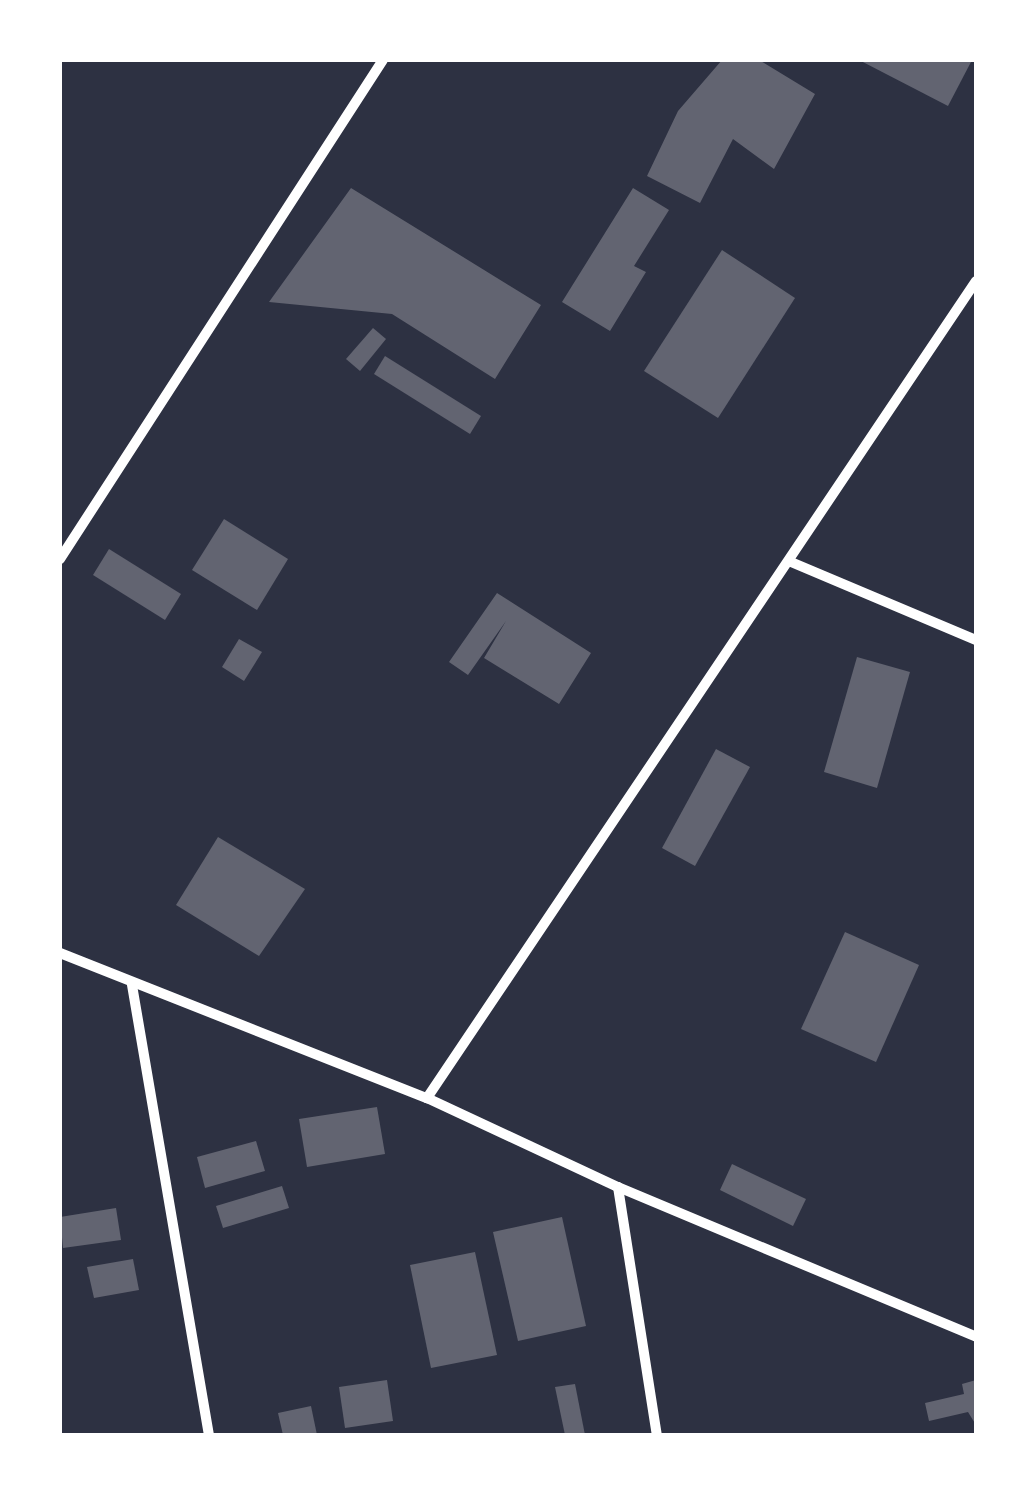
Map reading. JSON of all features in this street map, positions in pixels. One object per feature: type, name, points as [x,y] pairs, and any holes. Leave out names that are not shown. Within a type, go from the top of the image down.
[{"type":"street","points":[[60,559],[383,60]]},
{"type":"street","points":[[427,1098],[791,562],[976,281]]},
{"type":"street","points":[[791,562],[976,640]]},
{"type":"street","points":[[60,953],[132,985],[427,1098],[618,1187],[976,1337]]},
{"type":"street","points":[[132,985],[209,1435]]},
{"type":"street","points":[[618,1187],[658,1435]]},
{"type":"building","points":[[722,60],[759,60],[815,94],[774,169],[733,139],[700,203],[647,176],[678,111]]},
{"type":"building","points":[[859,60],[972,60],[948,106]]},
{"type":"building","points":[[351,188],[541,305],[495,379],[392,314],[269,302]]},
{"type":"building","points":[[633,188],[669,210],[634,266],[646,272],[610,331],[562,302]]},
{"type":"building","points":[[722,250],[795,298],[718,418],[644,371]]},
{"type":"building","points":[[373,328],[386,339],[360,371],[346,359]]},
{"type":"building","points":[[385,356],[481,416],[470,434],[374,374]]},
{"type":"building","points":[[224,519],[288,559],[257,610],[192,570]]},
{"type":"building","points":[[109,549],[181,594],[165,620],[93,575]]},
{"type":"building","points":[[497,593],[591,653],[559,704],[484,658],[506,621],[468,675],[449,662]]},
{"type":"building","points":[[239,639],[262,652],[244,681],[222,667]]},
{"type":"building","points":[[857,657],[910,672],[877,788],[824,772]]},
{"type":"building","points":[[716,749],[750,767],[695,866],[662,848]]},
{"type":"building","points":[[218,837],[305,889],[259,956],[176,905]]},
{"type":"building","points":[[845,932],[919,965],[876,1062],[801,1029]]},
{"type":"building","points":[[377,1107],[385,1154],[307,1167],[299,1119]]},
{"type":"building","points":[[256,1141],[265,1171],[205,1188],[197,1157]]},
{"type":"building","points":[[732,1164],[806,1199],[793,1226],[720,1190]]},
{"type":"building","points":[[282,1186],[289,1208],[223,1228],[216,1206]]},
{"type":"building","points":[[116,1208],[121,1240],[63,1248],[60,1217]]},
{"type":"building","points":[[562,1217],[586,1326],[518,1341],[493,1232]]},
{"type":"building","points":[[475,1252],[497,1355],[431,1368],[410,1265]]},
{"type":"building","points":[[133,1259],[139,1290],[94,1298],[87,1267]]},
{"type":"building","points":[[387,1380],[393,1421],[345,1428],[339,1387]]},
{"type":"building","points":[[976,1380],[976,1425],[968,1412],[929,1421],[925,1403],[964,1394],[962,1384]]},
{"type":"building","points":[[575,1384],[585,1435],[565,1435],[555,1387]]},
{"type":"building","points":[[311,1406],[317,1435],[283,1435],[278,1413]]}]
